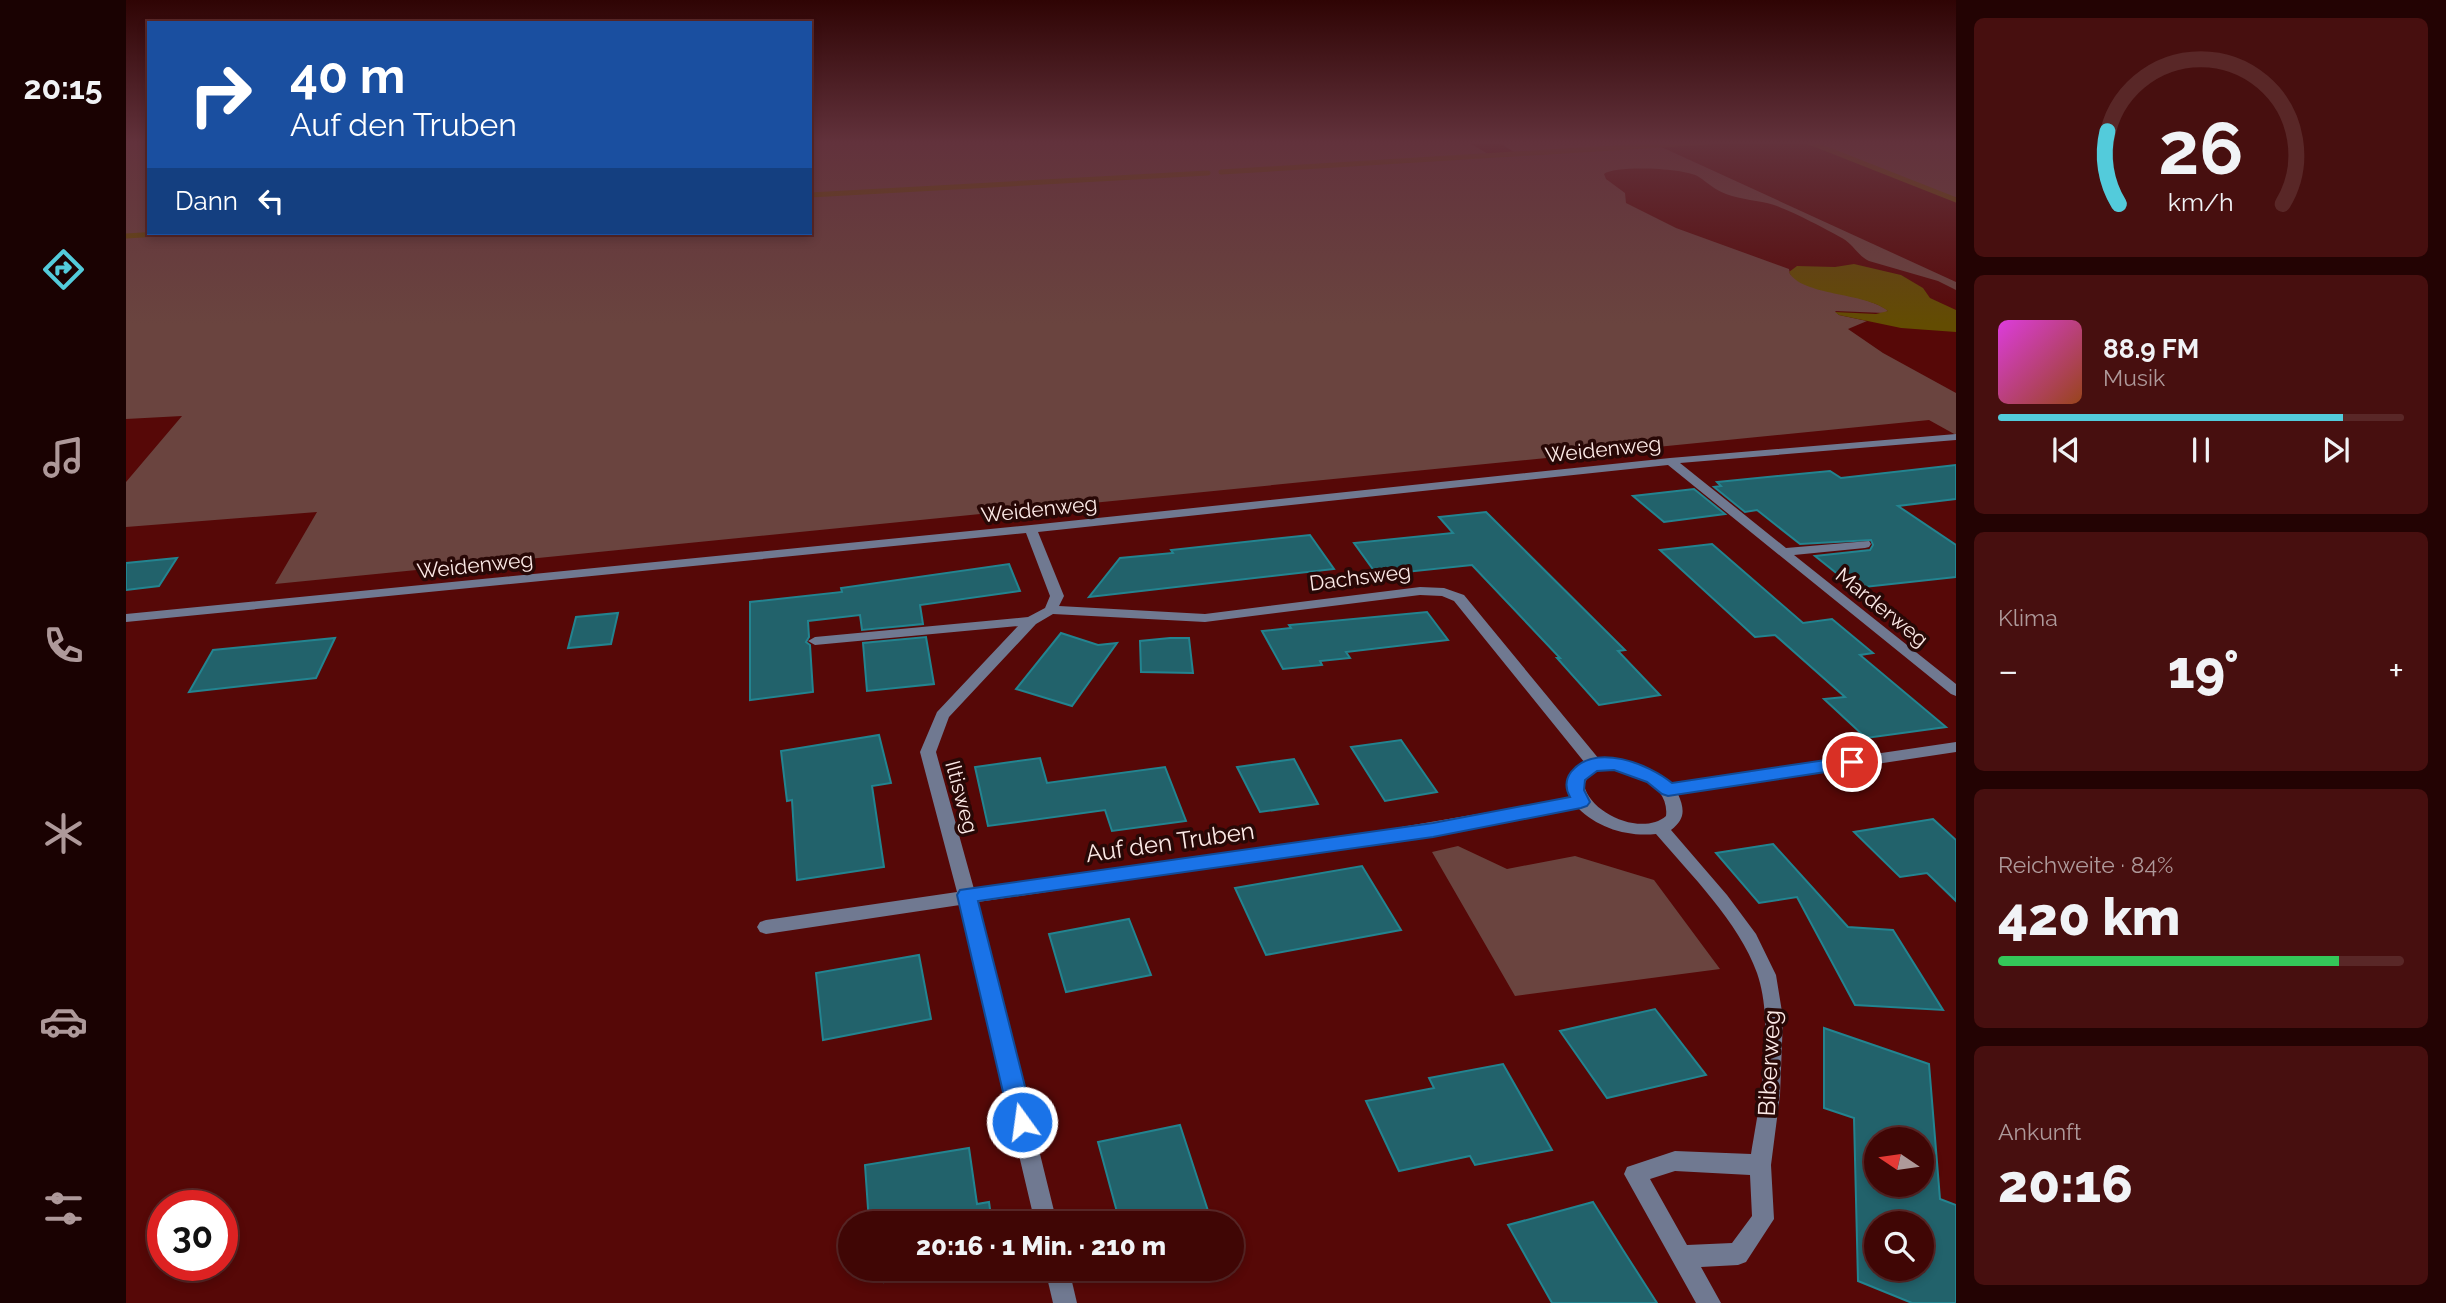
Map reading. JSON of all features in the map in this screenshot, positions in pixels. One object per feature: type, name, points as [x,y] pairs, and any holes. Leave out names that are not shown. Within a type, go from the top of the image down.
[{"type":"street","name":"Weidenweg","points":[[126,618],[1031,529],[1670,461],[1956,437]]},
{"type":"street","name":"Marderweg","points":[[1670,461],[1956,691]]},
{"type":"street","points":[[1031,529],[1057,596],[1051,610]]},
{"type":"street","name":"Marderweg","points":[[1783,552],[1865,544]]},
{"type":"street","name":"Dachsweg","points":[[1051,610],[1205,618],[1420,591],[1444,592],[1459,598],[1595,765]]},
{"type":"street","name":"Iltisweg","points":[[1043,1211],[967,895],[928,752],[942,715],[1031,621],[1051,610]]},
{"type":"street","name":"Iltisweg","points":[[815,641],[1031,621]]},
{"type":"street","points":[[1668,790],[1956,747]]},
{"type":"street","points":[[1614,764],[1634,768],[1654,777],[1668,790],[1676,801],[1677,812],[1672,822],[1661,828],[1640,831],[1617,826],[1595,816],[1581,802],[1575,790],[1576,779],[1583,770],[1595,765],[1614,764]]},
{"type":"street","name":"Auf den Truben","points":[[766,927],[967,895],[1433,830],[1581,802]]},
{"type":"street","name":"Biberweg","points":[[1661,828],[1728,910],[1767,972],[1774,1006],[1769,1114],[1760,1165],[1763,1219],[1738,1254],[1681,1257]]},
{"type":"street","points":[[1709,1303],[1634,1174],[1675,1161],[1760,1165]]},
{"type":"street","points":[[1060,1281],[1065,1303]]},
{"type":"shaded area","points":[[126,203],[147,203],[147,235],[812,235],[812,203],[1626,203],[1676,228],[1789,269],[1790,274],[1813,286],[1862,299],[1886,309],[1888,311],[1884,313],[1835,311],[1839,315],[1867,321],[1848,329],[1883,353],[1956,393],[1956,435],[1929,420],[275,584],[317,512],[126,527],[126,482],[182,416],[126,419]]},
{"type":"shaded area","points":[[1763,203],[1783,203],[1956,282],[1956,290],[1938,281],[1869,261],[1846,241],[1774,205]]},
{"type":"shaded area","points":[[1854,264],[1901,275],[1923,288],[1930,298],[1956,310],[1956,332],[1901,328],[1839,315],[1835,312],[1876,314],[1888,311],[1865,300],[1806,286],[1789,272],[1797,266],[1835,267]]},
{"type":"shaded area","points":[[1458,846],[1507,869],[1575,856],[1654,880],[1720,969],[1515,996],[1432,852]]},
{"type":"building","points":[[1956,465],[1956,499],[1898,506],[1956,545],[1956,577],[1855,588],[1815,556],[1870,550],[1873,545],[1871,540],[1800,544],[1757,510],[1745,512],[1714,487],[1721,486],[1717,482],[1830,471],[1841,478]]},
{"type":"building","points":[[1694,489],[1725,514],[1664,522],[1633,496]]},
{"type":"building","points":[[1486,512],[1625,650],[1618,651],[1660,695],[1599,705],[1557,658],[1560,658],[1472,565],[1377,575],[1354,543],[1453,533],[1439,517]]},
{"type":"building","points":[[1310,535],[1334,569],[1089,597],[1120,558]]},
{"type":"building","points":[[1712,544],[1803,623],[1832,619],[1873,653],[1860,655],[1946,727],[1866,738],[1824,699],[1845,697],[1775,635],[1755,637],[1660,550]]},
{"type":"building","points":[[177,558],[159,586],[126,590],[126,563]]},
{"type":"building","points":[[1009,564],[1020,591],[920,605],[923,624],[862,630],[860,615],[808,621],[809,637],[806,642],[810,645],[813,692],[750,700],[750,602],[842,592],[841,588]]},
{"type":"building","points":[[1427,612],[1448,640],[1346,652],[1350,658],[1320,661],[1322,665],[1283,669],[1262,631],[1291,628],[1289,625]]},
{"type":"building","points":[[618,613],[611,644],[568,648],[576,617]]},
{"type":"building","points":[[1061,633],[1098,645],[1117,643],[1072,706],[1016,689]]},
{"type":"building","points":[[926,637],[934,684],[867,691],[863,643]]},
{"type":"building","points":[[335,638],[316,678],[189,692],[213,650]]},
{"type":"building","points":[[1189,638],[1193,673],[1141,672],[1140,641]]},
{"type":"building","points":[[879,735],[891,783],[872,786],[884,867],[797,880],[792,800],[787,801],[781,751]]},
{"type":"building","points":[[1401,740],[1437,792],[1385,801],[1351,747]]},
{"type":"building","points":[[1040,758],[1047,783],[1165,767],[1186,821],[1112,831],[1105,810],[988,826],[975,767]]},
{"type":"building","points":[[1294,759],[1318,804],[1260,812],[1237,767]]},
{"type":"building","points":[[1933,819],[1956,840],[1956,901],[1927,873],[1900,877],[1854,832]]},
{"type":"building","points":[[1773,844],[1848,927],[1893,930],[1943,1010],[1855,1005],[1797,897],[1759,903],[1716,853]]},
{"type":"building","points":[[1362,866],[1401,930],[1266,955],[1235,888]]},
{"type":"building","points":[[1129,919],[1151,975],[1066,992],[1049,934]]},
{"type":"building","points":[[919,955],[931,1019],[823,1040],[816,973]]},
{"type":"building","points":[[1655,1009],[1706,1075],[1607,1098],[1560,1031]]},
{"type":"building","points":[[1824,1028],[1929,1064],[1940,1199],[1956,1205],[1956,1303],[1912,1303],[1858,1281],[1854,1118],[1824,1108]]},
{"type":"building","points":[[1503,1064],[1552,1150],[1475,1165],[1470,1156],[1399,1171],[1366,1101],[1434,1088],[1429,1078]]},
{"type":"building","points":[[1180,1125],[1208,1211],[1117,1211],[1098,1142]]},
{"type":"building","points":[[969,1148],[977,1204],[989,1202],[990,1211],[868,1211],[865,1165]]},
{"type":"building","points":[[1593,1202],[1657,1303],[1552,1303],[1508,1225]]},
{"type":"waterway","points":[[126,236],[147,235]]},
{"type":"route","points":[[1022,1122],[967,895],[1433,830],[1581,802],[1575,790],[1576,779],[1583,770],[1595,765],[1614,764],[1634,768],[1654,777],[1668,790],[1852,762]]}]
